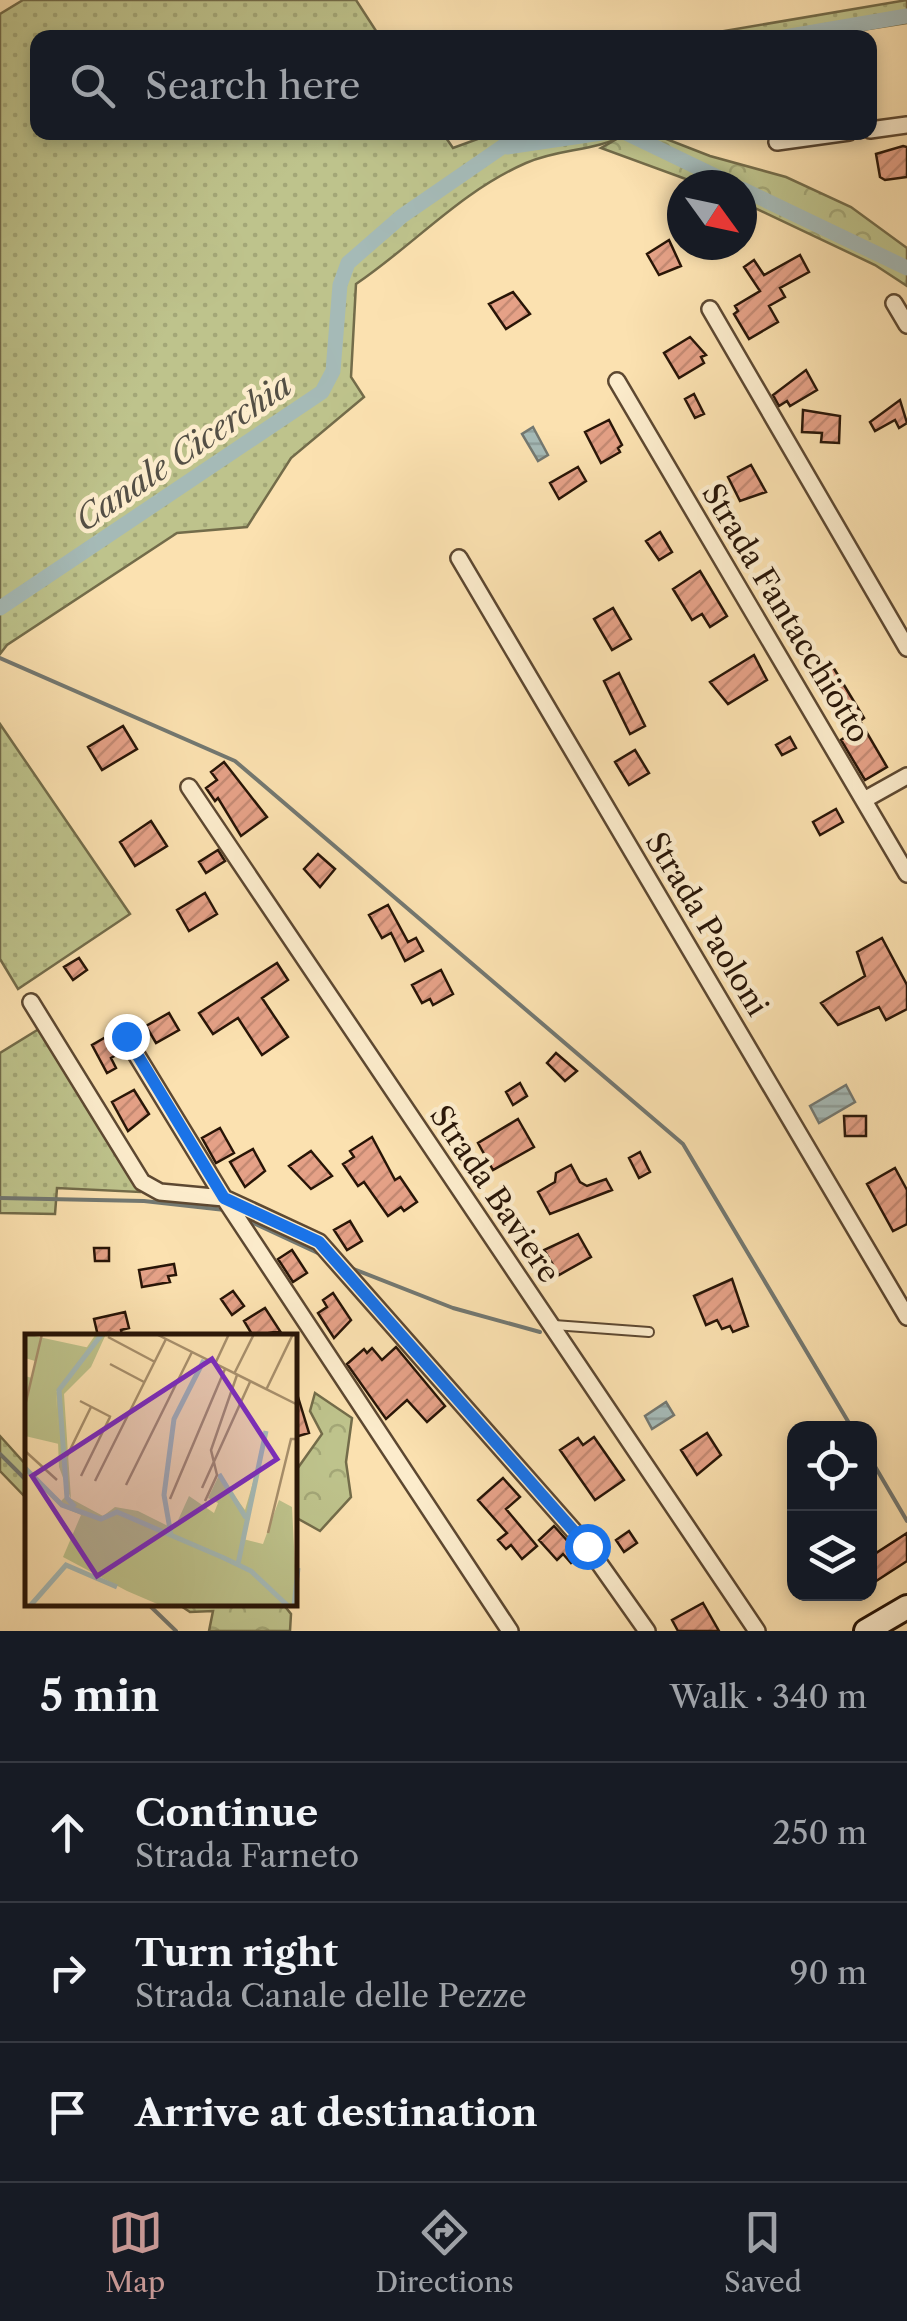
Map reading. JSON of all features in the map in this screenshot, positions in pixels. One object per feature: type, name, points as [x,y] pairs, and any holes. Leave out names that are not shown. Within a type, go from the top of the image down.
[{"type":"street","points":[[877,129],[907,125]]},
{"type":"street","points":[[777,142],[791,140]]},
{"type":"street","points":[[894,302],[907,325]]},
{"type":"street","points":[[710,310],[907,648]]},
{"type":"street","name":"Strada Fantacchiotto","points":[[617,381],[907,874]]},
{"type":"street","name":"Strada Paoloni","points":[[459,558],[907,1317]]},
{"type":"street","points":[[864,800],[907,776]]},
{"type":"street","name":"Strada Baviere","points":[[190,787],[757,1631]]},
{"type":"street","points":[[31,1002],[142,1182],[160,1192],[224,1198],[305,1232],[333,1256],[587,1546],[647,1631]]},
{"type":"street","points":[[126,1036],[224,1198],[510,1631]]},
{"type":"street","points":[[867,1631],[907,1607]]},
{"type":"lane","points":[[550,1324],[649,1332]]},
{"type":"green space","points":[[23,0],[356,0],[375,30],[30,30],[30,140],[448,140],[453,148],[475,140],[612,140],[540,158],[502,175],[459,203],[356,284],[351,377],[364,397],[291,458],[247,527],[177,533],[7,645],[0,654],[0,14]]},
{"type":"green space","points":[[907,0],[907,23],[862,30],[730,30]]},
{"type":"green space","points":[[615,140],[669,140],[786,177],[851,207],[907,248],[907,286],[875,265],[757,209],[757,170],[667,172],[601,148]]},
{"type":"green space","points":[[0,724],[130,914],[18,989],[0,959]]},
{"type":"green space","points":[[39,1029],[139,1192],[57,1188],[55,1214],[0,1213],[0,1053]]},
{"type":"green space","points":[[315,1393],[352,1418],[346,1462],[351,1497],[320,1531],[298,1519],[298,1468],[322,1434],[310,1411]]},
{"type":"green space","points":[[0,1436],[25,1464],[25,1497],[0,1471]]},
{"type":"green space","points":[[181,1606],[285,1606],[291,1614],[290,1631],[209,1631],[213,1611],[190,1612]]},
{"type":"shaded area","points":[[533,427],[548,455],[538,461],[522,434]]},
{"type":"shaded area","points":[[846,1085],[855,1102],[819,1123],[810,1106]]},
{"type":"shaded area","points":[[666,1402],[674,1415],[652,1429],[645,1416]]},
{"type":"building","points":[[907,147],[907,177],[880,177],[876,154]]},
{"type":"building","points":[[667,241],[667,260],[678,260],[681,266],[659,275],[647,254]]},
{"type":"building","points":[[800,255],[809,272],[780,288],[785,297],[769,306],[778,322],[749,339],[734,314],[738,311],[735,306],[760,291],[744,267],[754,260],[764,275]]},
{"type":"building","points":[[513,292],[530,314],[506,329],[489,304]]},
{"type":"building","points":[[690,337],[706,355],[701,357],[704,363],[679,378],[664,353]]},
{"type":"building","points":[[806,370],[817,390],[790,406],[787,401],[779,406],[773,395]]},
{"type":"building","points":[[694,394],[704,414],[695,418],[685,399]]},
{"type":"building","points":[[900,400],[907,423],[899,428],[895,420],[875,431],[870,422]]},
{"type":"building","points":[[803,410],[840,416],[839,443],[821,442],[822,433],[802,432]]},
{"type":"building","points":[[609,420],[622,445],[618,448],[620,452],[601,463],[585,432]]},
{"type":"building","points":[[751,465],[766,492],[740,501],[728,477]]},
{"type":"building","points":[[578,467],[586,481],[559,499],[550,483]]},
{"type":"building","points":[[660,532],[672,552],[659,560],[646,541]]},
{"type":"building","points":[[700,571],[727,616],[710,627],[702,614],[692,620],[673,589]]},
{"type":"building","points":[[613,608],[631,639],[612,650],[594,619]]},
{"type":"building","points":[[754,655],[767,680],[728,704],[710,682]]},
{"type":"building","points":[[833,667],[864,718],[860,721],[887,767],[865,780],[841,740],[847,736],[817,677]]},
{"type":"building","points":[[619,673],[645,726],[630,734],[604,681]]},
{"type":"building","points":[[123,726],[137,749],[102,770],[88,747]]},
{"type":"building","points":[[790,737],[796,748],[782,755],[776,745]]},
{"type":"building","points":[[635,750],[649,773],[629,785],[615,762]]},
{"type":"building","points":[[224,762],[267,817],[241,836],[218,798],[215,801],[206,788],[217,780],[211,772]]},
{"type":"building","points":[[836,809],[843,822],[820,835],[813,822]]},
{"type":"building","points":[[151,821],[167,846],[135,866],[120,842]]},
{"type":"building","points":[[218,850],[225,861],[206,873],[199,862]]},
{"type":"building","points":[[318,854],[335,869],[320,887],[304,869]]},
{"type":"building","points":[[205,893],[217,914],[189,931],[177,910]]},
{"type":"building","points":[[388,905],[408,942],[416,938],[423,951],[405,961],[391,933],[382,938],[369,915]]},
{"type":"building","points":[[882,938],[907,985],[907,1009],[886,1020],[879,1007],[838,1025],[821,1003],[865,976],[857,952]]},
{"type":"building","points":[[79,958],[87,970],[73,980],[64,967]]},
{"type":"building","points":[[277,963],[288,980],[262,998],[288,1037],[262,1055],[238,1018],[213,1034],[199,1013]]},
{"type":"building","points":[[441,970],[453,994],[433,1005],[430,999],[422,1003],[412,985]]},
{"type":"building","points":[[169,1013],[179,1030],[156,1043],[146,1026]]},
{"type":"building","points":[[113,1033],[118,1054],[111,1058],[116,1068],[107,1073],[92,1045]]},
{"type":"building","points":[[556,1053],[577,1071],[565,1081],[547,1063]]},
{"type":"building","points":[[520,1083],[527,1096],[513,1105],[506,1092]]},
{"type":"building","points":[[134,1090],[149,1114],[128,1131],[112,1102]]},
{"type":"building","points":[[844,1116],[866,1116],[866,1136],[845,1136]]},
{"type":"building","points":[[518,1119],[534,1147],[493,1170],[478,1143]]},
{"type":"building","points":[[220,1128],[234,1153],[216,1163],[202,1138]]},
{"type":"building","points":[[372,1137],[395,1180],[400,1177],[417,1202],[404,1211],[401,1207],[388,1216],[364,1182],[358,1186],[343,1164],[354,1157],[350,1151]]},
{"type":"building","points":[[253,1149],[265,1171],[245,1187],[230,1162]]},
{"type":"building","points":[[311,1151],[332,1176],[311,1189],[289,1166]]},
{"type":"building","points":[[640,1152],[650,1172],[639,1178],[629,1158]]},
{"type":"building","points":[[571,1165],[580,1182],[587,1186],[606,1179],[612,1190],[550,1214],[538,1192],[555,1182],[556,1173]]},
{"type":"building","points":[[895,1168],[907,1190],[907,1224],[893,1231],[867,1184]]},
{"type":"building","points":[[350,1221],[362,1241],[347,1250],[334,1230]]},
{"type":"building","points":[[578,1234],[591,1257],[559,1275],[544,1250]]},
{"type":"building","points":[[94,1248],[109,1248],[109,1261],[95,1261]]},
{"type":"building","points":[[292,1250],[307,1273],[293,1282],[278,1259]]},
{"type":"building","points":[[174,1264],[176,1275],[168,1276],[170,1282],[142,1287],[139,1270]]},
{"type":"building","points":[[732,1279],[748,1326],[733,1332],[730,1326],[722,1329],[717,1320],[706,1325],[694,1296]]},
{"type":"building","points":[[233,1291],[244,1306],[232,1315],[221,1299]]},
{"type":"building","points":[[333,1293],[351,1320],[334,1338],[318,1313],[327,1307],[323,1300]]},
{"type":"building","points":[[265,1308],[280,1331],[252,1334],[244,1321]]},
{"type":"building","points":[[125,1312],[129,1328],[121,1330],[122,1334],[98,1334],[94,1319]]},
{"type":"building","points":[[396,1347],[445,1406],[427,1422],[407,1400],[386,1419],[347,1364],[364,1349],[367,1353],[372,1348],[382,1360]]},
{"type":"building","points":[[298,1397],[309,1433],[298,1436]]},
{"type":"building","points":[[707,1433],[721,1455],[697,1475],[681,1450]]},
{"type":"building","points":[[594,1437],[624,1480],[595,1500],[560,1450],[578,1438],[583,1445]]},
{"type":"building","points":[[503,1478],[520,1497],[506,1509],[537,1546],[522,1559],[511,1545],[506,1549],[498,1540],[507,1533],[478,1500]]},
{"type":"building","points":[[554,1526],[580,1555],[571,1563],[563,1554],[557,1560],[539,1540]]},
{"type":"building","points":[[629,1531],[637,1543],[624,1552],[616,1540]]},
{"type":"building","points":[[907,1533],[907,1561],[877,1580],[877,1552]]},
{"type":"building","points":[[703,1603],[719,1631],[678,1631],[672,1620]]},
{"type":"waterway","points":[[826,30],[907,16]]},
{"type":"waterway","name":"Canale Cicerchia","points":[[0,608],[322,392],[333,371],[340,285],[348,263],[402,216],[512,140]]},
{"type":"waterway","points":[[507,147],[554,140]]},
{"type":"waterway","points":[[641,140],[703,170]]},
{"type":"waterway","points":[[757,196],[907,268]]},
{"type":"waterway","points":[[0,658],[235,761],[683,1144],[848,1421]]},
{"type":"waterway","points":[[0,1198],[144,1201],[225,1210]]},
{"type":"waterway","points":[[247,1220],[320,1254]]},
{"type":"waterway","points":[[351,1268],[453,1308],[540,1332]]},
{"type":"waterway","points":[[0,1454],[25,1479]]},
{"type":"waterway","points":[[877,1470],[907,1521]]},
{"type":"waterway","points":[[150,1606],[176,1631]]},
{"type":"route","points":[[126,1036],[224,1198],[310,1234],[328,1250],[587,1546]]}]
